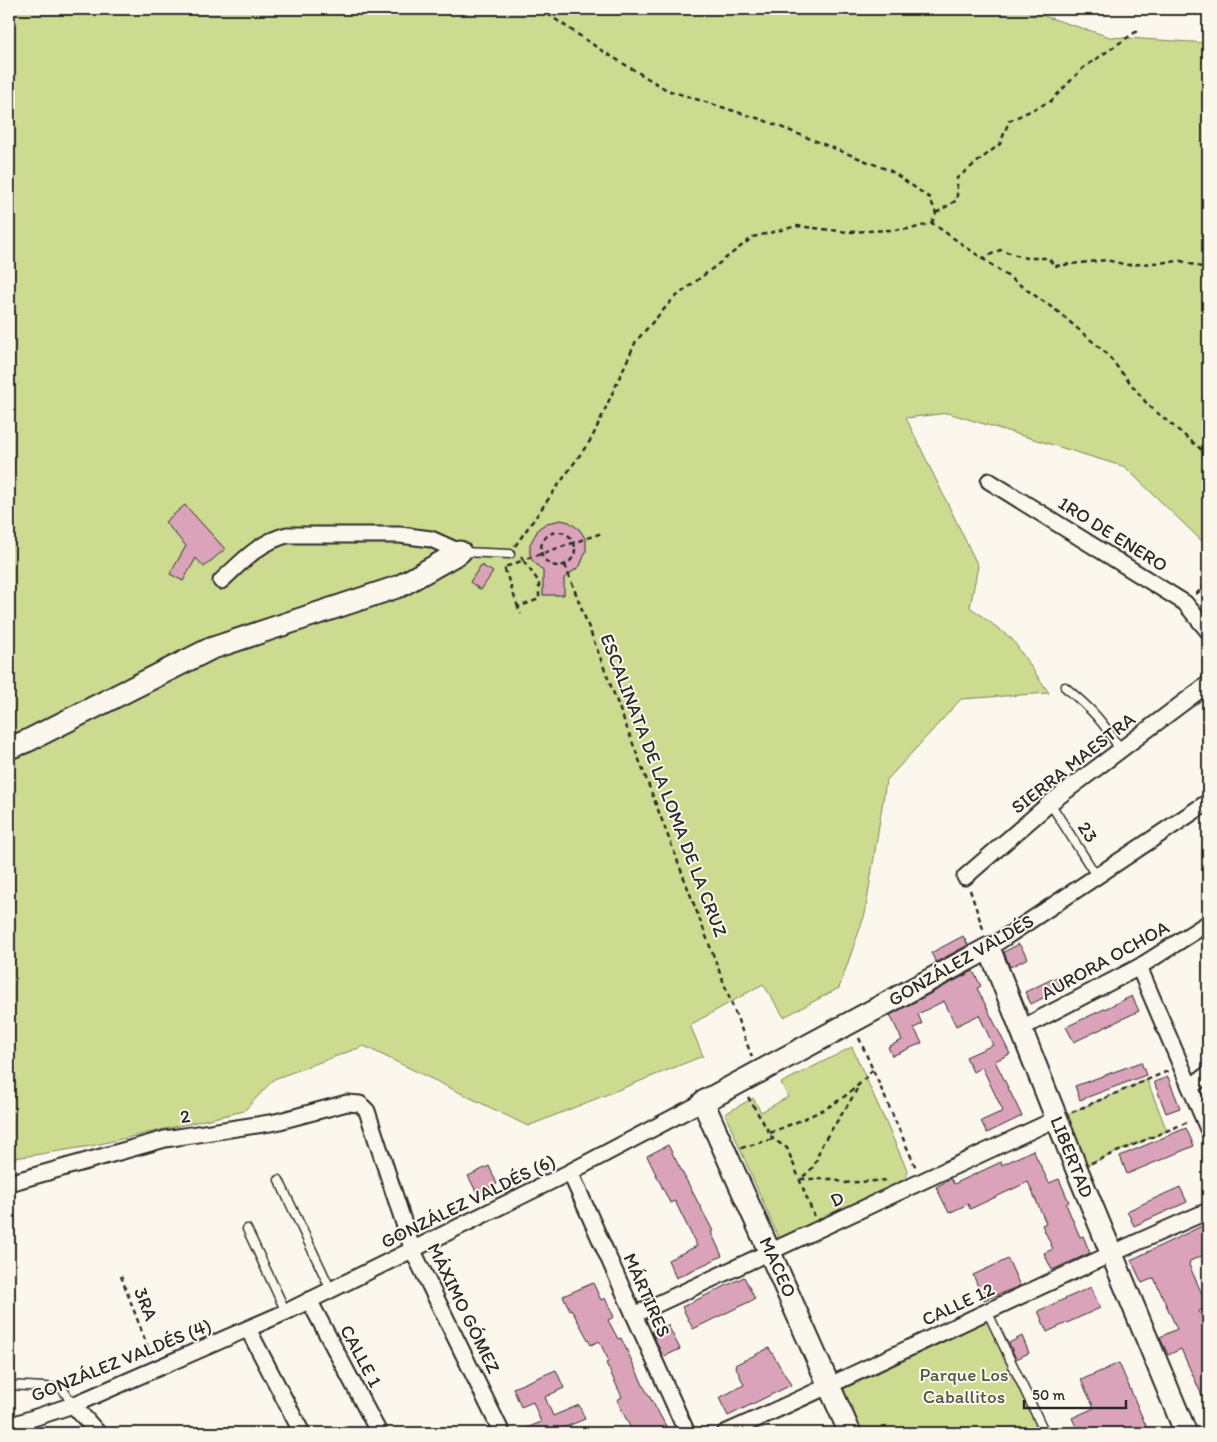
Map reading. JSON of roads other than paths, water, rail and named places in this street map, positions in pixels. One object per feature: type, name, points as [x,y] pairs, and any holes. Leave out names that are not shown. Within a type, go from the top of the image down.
[{"type":"street","name":"1RO DE ENERO","points":[[989,481],[1185,603],[1208,630]]},
{"type":"street","points":[[221,581],[259,546],[272,539],[287,535],[400,534],[431,539],[460,552]]},
{"type":"street","points":[[9,748],[27,741],[210,649],[400,586],[460,552]]},
{"type":"street","name":"SIERRA MAESTRA","points":[[965,877],[1050,803],[1208,684]]},
{"type":"street","name":"GONZÁLEZ VALDÉS","points":[[703,1102],[852,1020],[989,948],[1098,878],[1208,802]]},
{"type":"street","name":"AURORA OCHOA","points":[[1020,1029],[1139,967],[1208,923]]},
{"type":"street","name":"LIBERTAD","points":[[989,948],[1056,1119],[1186,1433]]},
{"type":"street","points":[[1139,967],[1205,1122]]},
{"type":"street","points":[[1190,1087],[1208,1074]]},
{"type":"street","name":"MACEO","points":[[703,1102],[727,1152],[850,1433]]},
{"type":"street","name":"GONZÁLEZ VALDÉS (6)","points":[[248,1329],[413,1251],[703,1102]]},
{"type":"street","name":"2","points":[[9,1183],[165,1139],[276,1122],[347,1103],[360,1104],[367,1111]]},
{"type":"street","name":"MÁXIMO GÓMEZ","points":[[367,1111],[413,1251],[502,1433]]},
{"type":"street","name":"D","points":[[634,1316],[1056,1119]]},
{"type":"street","name":"MÁRTIRES","points":[[570,1172],[687,1433]]},
{"type":"street","name":"CALLE 12","points":[[725,1433],[1111,1253],[1208,1211]]},
{"type":"street","name":"CALLE 1","points":[[309,1300],[375,1432]]},
{"type":"street","points":[[248,1329],[302,1433]]},
{"type":"street","name":"GONZÁLEZ VALDÉS (4)","points":[[9,1426],[73,1405],[248,1329]]},
{"type":"street","points":[[73,1405],[98,1433]]},
{"type":"lane","points":[[460,552],[510,554]]},
{"type":"lane","points":[[1065,686],[1099,717],[1110,730],[1120,751]]},
{"type":"lane","name":"23","points":[[1050,803],[1098,878]]},
{"type":"lane","points":[[279,1180],[331,1290]]},
{"type":"lane","points":[[247,1229],[286,1312]]},
{"type":"lane","points":[[988,1312],[1045,1433]]},
{"type":"lane","points":[[9,1385],[62,1388],[73,1405]]},
{"type":"park label","name":"Parque Los Caballitos","points":[[964,1385]]}]
